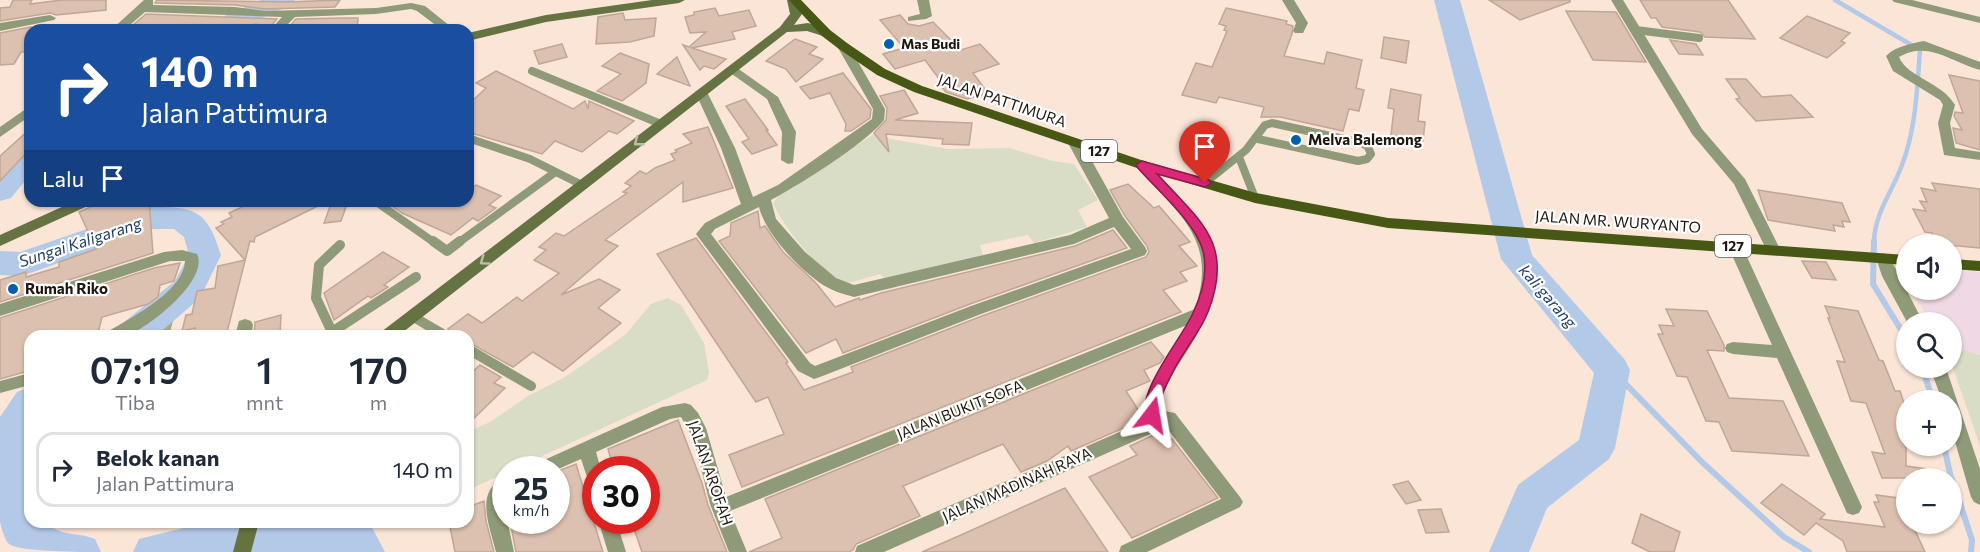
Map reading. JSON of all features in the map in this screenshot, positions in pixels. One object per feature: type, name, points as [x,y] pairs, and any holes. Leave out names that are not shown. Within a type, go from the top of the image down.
[{"type":"main road","points":[[474,36],[540,19],[679,0]]},
{"type":"main road","points":[[394,330],[784,29],[796,14],[794,0]]},
{"type":"main road","name":"JALAN PATTIMURA","points":[[794,0],[826,33],[843,46],[881,72],[918,89],[1142,165],[1255,198],[1362,219],[1435,226]]},
{"type":"main road","points":[[784,29],[808,27],[826,33]]},
{"type":"main road","points":[[5,239],[74,207]]},
{"type":"main road","name":"JALAN MR. WURYANTO","points":[[1435,226],[1629,238],[1896,259]]},
{"type":"main road","points":[[1962,265],[1980,267]]},
{"type":"main road","points":[[242,552],[248,528]]},
{"type":"street","points":[[124,24],[152,0]]},
{"type":"street","points":[[335,11],[342,0]]},
{"type":"street","points":[[912,19],[926,16],[923,0]]},
{"type":"street","points":[[1287,0],[1302,23],[1299,31]]},
{"type":"street","points":[[1617,0],[1697,130],[1740,182],[1773,249]]},
{"type":"street","points":[[1898,0],[1980,20]]},
{"type":"street","points":[[141,8],[235,10],[264,14],[385,11],[411,6],[421,8],[441,24]]},
{"type":"street","points":[[281,24],[291,13]]},
{"type":"street","points":[[0,27],[50,18]]},
{"type":"street","points":[[1980,66],[1924,45],[1904,49],[1892,56],[1897,68],[1914,76],[1945,98],[1949,105],[1944,123],[1949,152],[1980,156]]},
{"type":"street","points":[[843,46],[879,110],[878,120],[849,143],[764,200],[710,225],[703,234],[804,367],[814,373],[1140,250],[1117,220],[1075,143]]},
{"type":"street","points":[[733,69],[772,97],[789,132],[788,160]]},
{"type":"street","points":[[701,92],[724,136],[742,180],[749,206]]},
{"type":"street","points":[[0,133],[24,115]]},
{"type":"street","points":[[1128,552],[1234,502],[1169,418],[1152,415],[1153,400],[1168,367],[1201,313],[1212,274],[1209,250],[1198,227],[1142,165]]},
{"type":"street","points":[[764,200],[769,220],[826,280],[843,290],[854,291],[1074,239],[1117,220]]},
{"type":"street","points":[[1735,246],[1853,507]]},
{"type":"street","points":[[0,310],[169,256],[183,255],[192,258],[192,271],[182,286],[166,302],[122,330]]},
{"type":"street","points":[[1883,258],[1910,312]]},
{"type":"street","name":"JALAN BUKIT SOFA","points":[[720,507],[1201,313]]},
{"type":"street","points":[[1733,348],[1782,352]]},
{"type":"street","points":[[1942,378],[1954,405],[1964,449],[1980,497]]},
{"type":"street","points":[[0,387],[24,380]]},
{"type":"street","name":"JALAN AROFAH","points":[[568,456],[668,412],[685,410],[691,415],[698,429],[720,507],[738,552]]},
{"type":"street","name":"JALAN MADINAH RAYA","points":[[864,552],[1169,418]]},
{"type":"street","points":[[586,447],[589,456]]},
{"type":"street","points":[[501,534],[505,552]]},
{"type":"street","points":[[611,534],[616,552]]},
{"type":"lane","points":[[1636,30],[1699,38]]},
{"type":"lane","points":[[532,70],[661,124]]},
{"type":"lane","points":[[1205,183],[1258,139],[1265,125],[1281,123],[1362,143],[1368,147],[1371,154],[1367,159],[1358,161],[1258,139]]},
{"type":"lane","points":[[474,140],[530,159],[554,173],[582,184]]},
{"type":"lane","points":[[1239,157],[1255,198]]},
{"type":"lane","points":[[384,207],[447,251],[554,173]]},
{"type":"lane","points":[[331,330],[316,298],[320,265],[340,244]]},
{"type":"lane","points":[[339,330],[416,277]]},
{"type":"lane","points":[[412,316],[436,330]]},
{"type":"lane","points":[[474,353],[531,386]]},
{"type":"shaded area","points":[[1962,271],[1980,272],[1980,355],[1962,350],[1962,312],[1925,312],[1917,300],[1962,300]]},
{"type":"green space","points":[[874,134],[948,149],[1009,148],[1053,161],[1074,164],[1098,200],[1078,210],[1087,227],[1034,243],[1028,235],[980,245],[983,255],[887,280],[880,274],[849,283],[828,279],[791,233],[773,203],[780,194]]},
{"type":"green space","points":[[668,298],[681,305],[704,343],[709,372],[707,380],[542,456],[492,456],[492,479],[474,487],[474,429],[490,422],[528,396],[565,377],[625,335],[651,304]]},
{"type":"green space","points":[[170,316],[173,321],[171,330],[146,330]]},
{"type":"green space","points":[[1962,350],[1980,355],[1980,446],[1962,390],[1956,378],[1962,378]]},
{"type":"building","points":[[13,0],[32,0],[30,4],[62,0],[106,0],[106,10],[56,15],[50,13],[0,21],[0,8],[10,7]]},
{"type":"building","points":[[157,0],[286,2],[340,0],[335,7],[265,9],[235,5],[155,3]]},
{"type":"building","points":[[1489,0],[1570,0],[1570,2],[1520,20]]},
{"type":"building","points":[[1640,0],[1728,0],[1755,39],[1705,37],[1700,32],[1662,27],[1656,18],[1651,18]]},
{"type":"building","points":[[715,8],[719,16],[749,10],[756,26],[732,32],[735,39],[692,48],[726,59],[714,69],[704,66],[700,70],[683,45],[689,47],[706,32],[690,33],[685,17],[694,15],[694,12]]},
{"type":"building","points":[[1226,8],[1287,21],[1286,24],[1293,26],[1284,56],[1324,64],[1327,52],[1362,60],[1356,88],[1364,90],[1359,111],[1349,109],[1343,131],[1280,117],[1261,117],[1264,107],[1219,97],[1216,103],[1182,95],[1196,63],[1212,67],[1227,31],[1224,30],[1226,26],[1219,24]]},
{"type":"building","points":[[1566,11],[1616,12],[1646,62],[1593,60]]},
{"type":"building","points":[[623,13],[625,20],[656,18],[654,36],[630,42],[596,44],[598,17]]},
{"type":"building","points":[[146,14],[277,19],[273,24],[134,24]]},
{"type":"building","points":[[900,15],[908,24],[919,26],[933,22],[961,50],[980,44],[999,64],[973,73],[988,93],[967,99],[946,92],[940,85],[943,84],[925,60],[895,69],[883,54],[904,48],[880,20]]},
{"type":"building","points":[[1807,16],[1850,33],[1841,41],[1845,43],[1827,58],[1780,38]]},
{"type":"building","points":[[358,18],[358,24],[292,24],[296,19]]},
{"type":"building","points":[[24,28],[24,52],[21,52],[14,64],[0,65],[0,33]]},
{"type":"building","points":[[1384,37],[1409,41],[1406,63],[1381,58]]},
{"type":"building","points":[[795,39],[817,47],[809,54],[823,59],[796,82],[786,69],[766,61]]},
{"type":"building","points":[[1670,40],[1696,44],[1703,55],[1679,54]]},
{"type":"building","points":[[562,44],[567,57],[539,64],[534,51]]},
{"type":"building","points":[[620,53],[649,64],[646,83],[622,101],[597,91],[621,74],[602,66]]},
{"type":"building","points":[[677,57],[690,86],[657,74]]},
{"type":"building","points":[[496,71],[573,109],[585,101],[588,109],[589,101],[634,121],[617,134],[609,131],[582,152],[555,141],[542,154],[474,134],[474,99],[486,88],[476,83]]},
{"type":"building","points":[[843,73],[871,109],[870,118],[851,131],[845,131],[846,124],[830,93],[810,99],[800,87]]},
{"type":"building","points":[[1949,75],[1980,81],[1980,150],[1956,143],[1953,128],[1962,130],[1954,116],[1955,112],[1963,113]]},
{"type":"building","points":[[1726,79],[1746,79],[1762,97],[1791,95],[1813,117],[1756,121],[1736,99],[1740,98]]},
{"type":"building","points":[[1391,89],[1421,95],[1418,121],[1425,122],[1423,141],[1391,135],[1394,109],[1388,108]]},
{"type":"building","points":[[904,90],[918,113],[895,120],[972,123],[969,145],[942,144],[943,139],[886,134],[889,152],[874,133],[886,120],[887,108],[880,96]]},
{"type":"building","points":[[745,99],[777,145],[752,154],[742,142],[749,139],[726,106]]},
{"type":"building","points":[[708,127],[733,188],[683,202],[683,182],[605,240],[618,246],[561,295],[599,279],[620,290],[598,308],[621,323],[563,371],[533,352],[513,367],[474,345],[474,330],[449,330],[468,314],[482,323],[517,297],[522,301],[559,273],[534,260],[546,250],[539,247],[556,233],[564,236],[627,193],[623,192],[631,186],[625,183],[640,171],[646,174],[675,160],[671,154],[677,152],[675,150],[692,143],[683,134]]},
{"type":"building","points":[[24,134],[24,155],[0,181],[0,156]]},
{"type":"building","points":[[1932,183],[1980,189],[1980,248],[1962,246],[1962,234],[1925,232],[1913,209],[1926,211],[1920,201],[1927,202],[1921,188],[1936,191]]},
{"type":"building","points":[[1128,184],[1154,208],[1159,206],[1190,242],[1179,246],[1197,266],[1180,272],[1187,281],[1163,290],[1181,312],[742,487],[729,455],[784,434],[768,397],[756,402],[657,254],[696,238],[788,362],[786,363],[804,390],[853,372],[851,367],[982,316],[1146,257],[1149,252],[1147,246],[1125,216],[1110,190]]},
{"type":"building","points":[[476,185],[501,196],[489,205],[496,208],[478,221],[473,218],[451,235],[394,207],[474,207],[474,186]]},
{"type":"building","points":[[1758,190],[1842,203],[1850,222],[1842,221],[1844,227],[1833,225],[1835,231],[1768,220]]},
{"type":"building","points":[[91,207],[149,207],[153,253],[0,302],[0,280],[26,272],[26,277],[59,267],[59,262],[96,249],[79,212]]},
{"type":"building","points":[[242,207],[316,207],[255,237],[254,242],[250,241],[228,330],[194,330],[195,328],[182,330],[186,315],[192,314],[197,291],[215,288],[218,266],[245,260],[216,228],[224,224],[221,222],[232,217],[229,213]]},
{"type":"building","points":[[330,207],[346,207],[341,221],[324,223]]},
{"type":"building","points":[[758,211],[760,228],[765,226],[783,252],[816,283],[835,307],[859,298],[860,300],[1075,246],[1113,230],[1127,248],[970,304],[843,353],[836,339],[806,353],[719,241],[730,236],[731,223]]},
{"type":"building","points":[[383,252],[409,267],[384,285],[388,287],[371,298],[368,296],[334,320],[324,293]]},
{"type":"building","points":[[1802,261],[1826,262],[1836,280],[1812,278]]},
{"type":"building","points":[[180,263],[174,281],[160,285],[158,297],[148,304],[102,317],[99,330],[24,330],[24,372],[0,379],[0,318],[154,268]]},
{"type":"building","points":[[1825,306],[1858,311],[1879,360],[1883,361],[1896,391],[1896,456],[1906,456],[1906,466],[1920,468],[1896,468],[1896,478],[1882,478],[1872,452],[1885,454],[1866,403],[1851,401],[1837,361],[1845,362],[1828,318],[1830,318]]},
{"type":"building","points":[[1666,309],[1707,311],[1724,345],[1724,351],[1707,350],[1729,398],[1783,401],[1809,456],[1732,451],[1719,422],[1706,421],[1687,377],[1677,376],[1658,334],[1663,334],[1659,325],[1674,326]]},
{"type":"building","points":[[281,315],[280,330],[254,330],[255,322]]},
{"type":"building","points":[[1151,342],[1164,357],[1160,363],[1144,370],[1150,381],[1126,391],[1144,419],[1071,451],[1068,446],[1047,461],[1021,472],[1003,444],[903,486],[920,516],[856,544],[849,552],[749,552],[782,538],[765,499]]},
{"type":"building","points":[[480,365],[501,377],[494,383],[505,388],[474,418],[474,370]]},
{"type":"building","points":[[678,420],[727,552],[642,552],[636,534],[660,534],[660,456],[610,456],[608,449]]},
{"type":"building","points":[[1158,433],[1165,442],[1172,439],[1218,498],[1132,538],[1089,477],[1137,455],[1130,446]]},
{"type":"building","points":[[576,464],[582,484],[582,534],[597,534],[603,552],[516,552],[513,534],[570,534],[570,466]]},
{"type":"building","points":[[1408,481],[1421,500],[1406,504],[1393,485]]},
{"type":"building","points":[[1782,484],[1825,514],[1820,519],[1885,527],[1874,502],[1879,502],[1876,495],[1896,498],[1896,534],[1917,534],[1925,552],[1847,552],[1843,541],[1816,523],[1804,535],[1761,503]]},
{"type":"building","points":[[1065,488],[1108,552],[922,552],[961,535]]},
{"type":"building","points":[[484,501],[486,521],[494,552],[455,552],[450,528],[474,528],[474,505]]},
{"type":"building","points":[[1441,509],[1449,532],[1426,533],[1418,510]]},
{"type":"building","points":[[1641,514],[1680,532],[1674,552],[1650,552],[1632,543]]},
{"type":"waterway","name":"Sungai Kaligarang","points":[[227,24],[282,0]]},
{"type":"waterway","name":"kali garang","points":[[1447,0],[1517,259],[1612,370],[1596,448],[1532,497],[1509,552]]},
{"type":"waterway","points":[[1835,0],[1920,50],[1915,108],[1907,151],[1880,213],[1874,243]]},
{"type":"waterway","name":"Sungai Kaligarang","points":[[0,191],[24,162]]},
{"type":"waterway","name":"Sungai Kaligarang","points":[[0,263],[22,264],[151,218],[181,218],[198,232],[205,255],[188,289],[139,330]]},
{"type":"waterway","points":[[1874,241],[1873,284],[1896,322]]},
{"type":"waterway","points":[[1612,370],[1703,463],[1784,537],[1809,552]]},
{"type":"waterway","points":[[1925,378],[1930,390]]},
{"type":"waterway","name":"Sungai Kaligarang","points":[[24,411],[7,438],[6,475],[23,532],[63,551],[81,552]]},
{"type":"waterway","points":[[1946,456],[1949,468]]},
{"type":"waterway","points":[[1962,510],[1972,540],[1971,552]]},
{"type":"waterway","name":"Sungai Kaligarang","points":[[153,552],[212,539],[283,534],[356,535],[365,552]]},
{"type":"place","name":"Mas Budi","points":[[889,44]]},
{"type":"place","name":"Melva Balemong","points":[[1296,140]]},
{"type":"place","name":"Rumah Riko","points":[[13,289]]},
{"type":"route","points":[[1152,415],[1153,400],[1168,367],[1201,313],[1212,274],[1209,250],[1198,227],[1142,165],[1205,183]]}]
